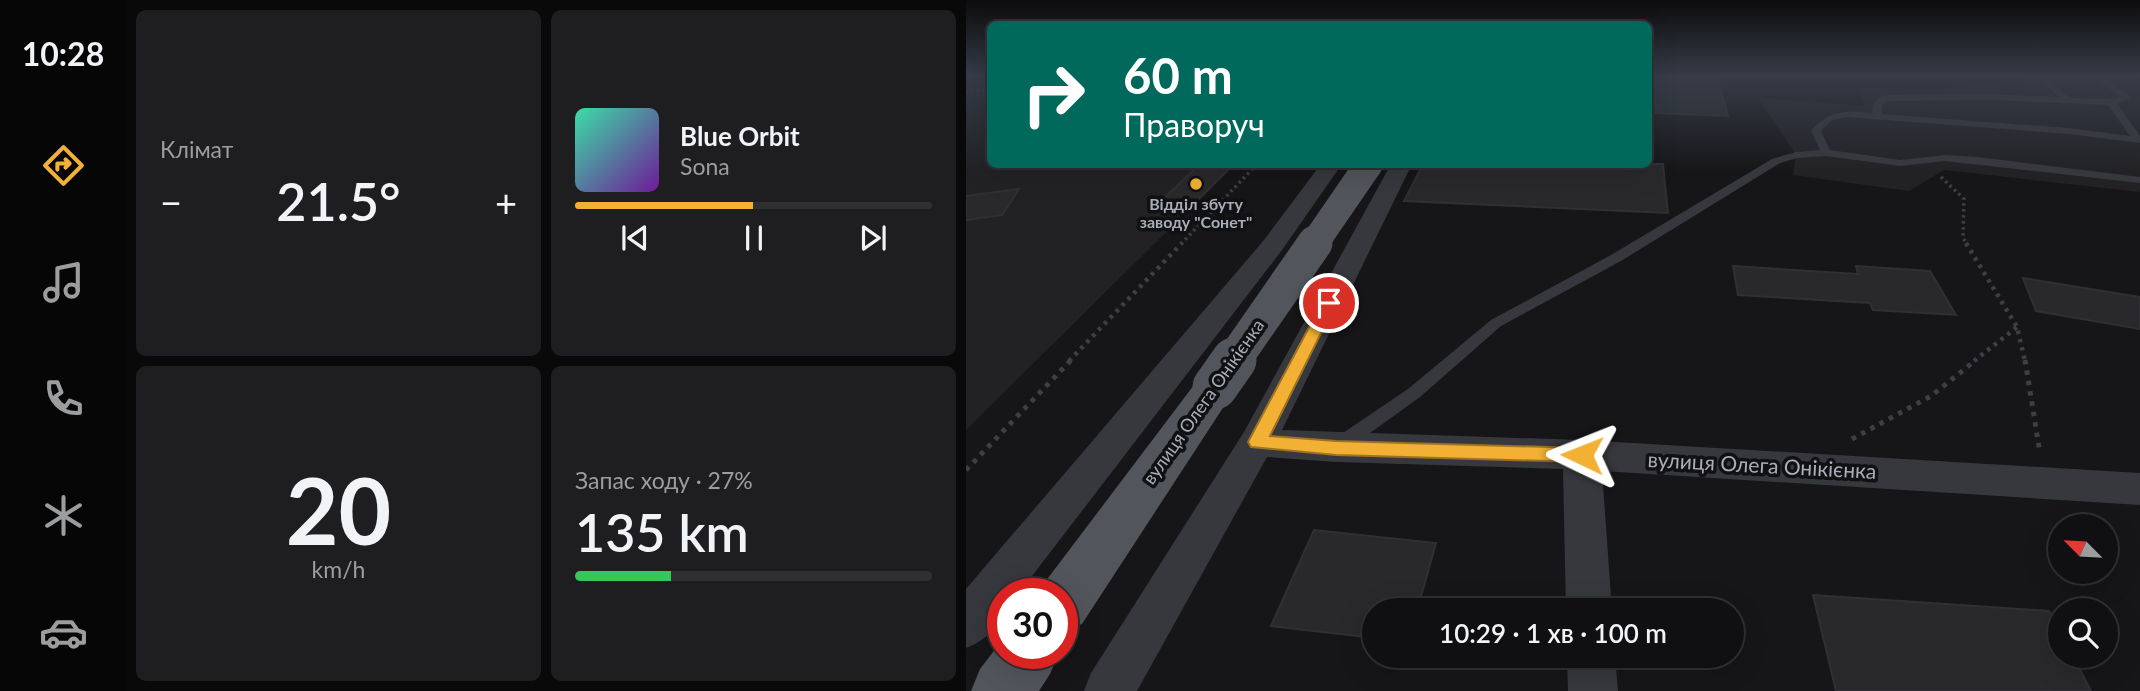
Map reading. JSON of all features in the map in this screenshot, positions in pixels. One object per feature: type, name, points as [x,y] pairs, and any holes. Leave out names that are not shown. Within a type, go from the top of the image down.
[{"type":"main road","name":"вулиця Олега Онікієнка","points":[[1078,582],[1215,387],[1387,172]]},
{"type":"main road","points":[[1002,691],[1018,669]]},
{"type":"street","points":[[966,625],[1273,245],[1325,175],[1387,172],[1257,442],[1109,691]]},
{"type":"street","name":"вулиця Олега Онікієнка","points":[[1257,442],[1336,448],[1582,455],[2140,489]]},
{"type":"street","points":[[1582,455],[1588,598]]},
{"type":"street","points":[[1592,668],[1593,691]]},
{"type":"lane","points":[[1877,107],[1877,117]]},
{"type":"lane","points":[[2115,107],[2139,140]]},
{"type":"lane","points":[[1826,153],[1816,131],[1829,118],[1846,114],[2069,131],[2139,140]]},
{"type":"lane","points":[[1336,448],[1414,393],[1496,323],[1616,258],[1776,161],[1796,155],[1826,153],[1900,163],[1945,158],[2140,180]]},
{"type":"path","points":[[1925,162],[1964,200],[1963,238],[2017,327],[2031,384],[2044,483]]},
{"type":"path","points":[[966,470],[1252,168]]},
{"type":"path","points":[[1799,468],[1931,396],[2017,327]]},
{"type":"shaded area","points":[[966,107],[987,107],[987,168],[1231,168],[966,430]]},
{"type":"shaded area","points":[[1764,107],[2140,107],[2140,192],[1944,170],[1909,191],[1793,175],[1796,155]]},
{"type":"building","points":[[1656,107],[1726,107],[1728,116],[1656,113]]},
{"type":"building","points":[[1652,164],[1663,164],[1668,213],[1404,201],[1421,168],[1652,168]]},
{"type":"building","name":"Відділ збуту заводу \"Сонет\"","points":[[1196,168],[1230,168],[1193,205],[1158,204]]},
{"type":"building","points":[[1019,189],[1002,215],[966,220],[966,196]]},
{"type":"building","points":[[1733,266],[1858,274],[1856,266],[1930,271],[1956,315],[1873,310],[1870,303],[1738,295]]},
{"type":"building","points":[[2023,278],[2140,297],[2140,329],[2036,311]]},
{"type":"building","points":[[1314,530],[1436,543],[1421,598],[1362,598],[1362,637],[1271,626]]},
{"type":"building","points":[[1813,595],[2048,611],[2048,668],[2079,668],[2091,691],[1836,691]]},
{"type":"place","name":"Відділ збуту заводу \"Сонет\"","points":[[1196,184]]},
{"type":"route","points":[[1329,303],[1257,442],[1336,448],[1582,455]]}]
